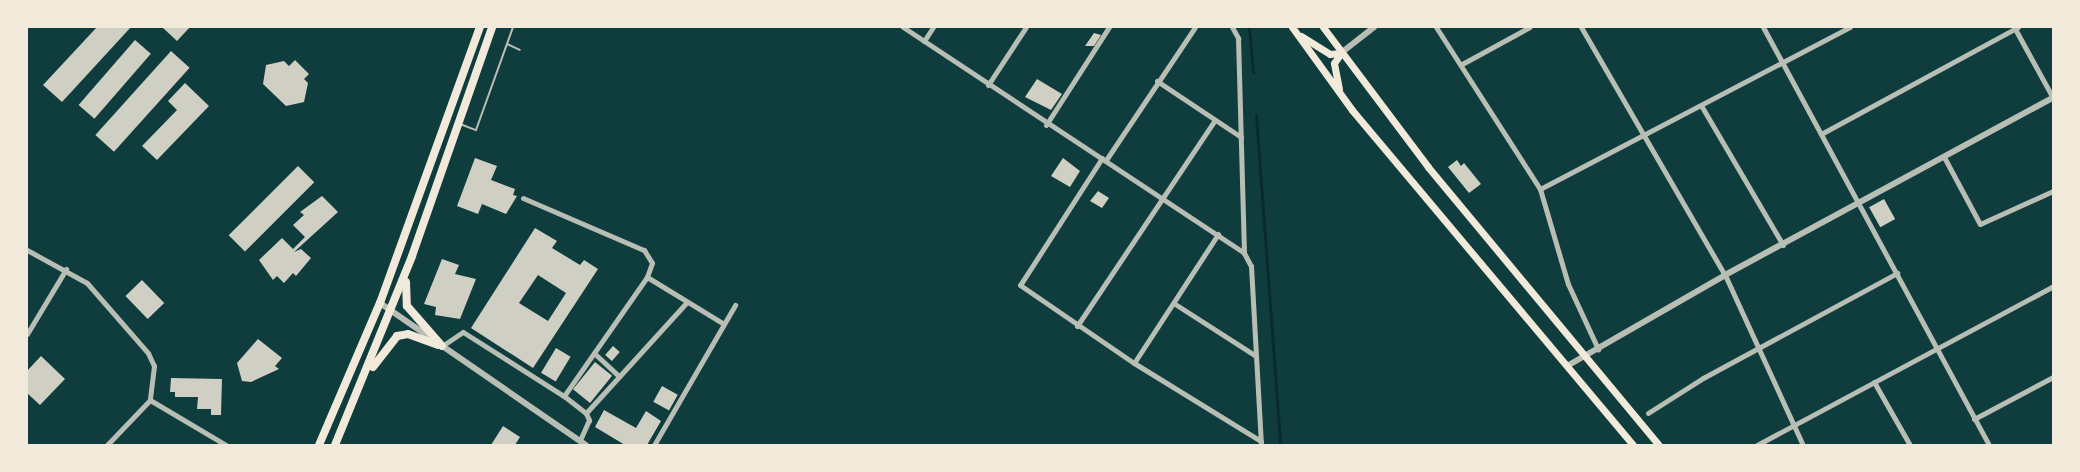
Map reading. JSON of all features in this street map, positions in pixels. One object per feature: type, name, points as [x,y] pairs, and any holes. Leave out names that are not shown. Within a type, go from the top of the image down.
[{"type":"main road","points":[[319,445],[380,303],[480,27]]},
{"type":"main road","points":[[335,445],[366,377],[392,310],[492,27]]},
{"type":"main road","points":[[1323,27],[1428,167],[1659,445]]},
{"type":"main road","points":[[1294,30],[1330,54],[1341,53]]},
{"type":"main road","points":[[1294,30],[1341,94],[1633,445]]},
{"type":"main road","points":[[1341,53],[1334,63],[1341,94]]},
{"type":"main road","points":[[412,256],[405,299],[412,314],[442,346]]},
{"type":"main road","points":[[366,377],[397,336],[408,334],[442,346]]},
{"type":"street","points":[[903,27],[1046,125],[1165,197],[1244,253],[1251,266],[1261,443]]},
{"type":"street","points":[[924,41],[933,27]]},
{"type":"street","points":[[988,85],[1026,27]]},
{"type":"street","points":[[1046,125],[1109,27]]},
{"type":"street","points":[[1195,27],[1020,285],[1077,326],[1261,443]]},
{"type":"street","points":[[1341,53],[1374,27]]},
{"type":"street","points":[[1436,27],[1462,64],[1540,189],[1568,284],[1598,349]]},
{"type":"street","points":[[1462,64],[1530,27]]},
{"type":"street","points":[[1581,27],[1648,136],[1725,275],[1803,445]]},
{"type":"street","points":[[1763,27],[1989,445]]},
{"type":"street","points":[[1540,189],[1648,136],[1850,27]]},
{"type":"street","points":[[1233,28],[1241,137],[1244,253]]},
{"type":"street","points":[[1567,366],[1725,275],[2053,98],[2016,28],[1821,134]]},
{"type":"street","points":[[1157,81],[1241,137]]},
{"type":"street","points":[[1702,107],[1783,245]]},
{"type":"street","points":[[1077,326],[1215,120]]},
{"type":"street","points":[[1944,157],[1980,224],[2053,191]]},
{"type":"street","points":[[523,198],[644,250],[652,262],[647,277],[564,396]]},
{"type":"street","points":[[1134,363],[1218,234]]},
{"type":"street","points":[[27,250],[66,269],[87,283],[148,353],[154,366],[150,400],[107,445]]},
{"type":"street","points":[[27,334],[66,269]]},
{"type":"street","points":[[1648,413],[1703,378],[1761,350],[1898,273]]},
{"type":"street","points":[[647,277],[686,303],[724,324]]},
{"type":"street","points":[[1757,445],[2053,286]]},
{"type":"street","points":[[380,303],[586,445]]},
{"type":"street","points":[[586,413],[686,303]]},
{"type":"street","points":[[1174,304],[1256,356]]},
{"type":"street","points":[[654,445],[735,305]]},
{"type":"street","points":[[442,346],[463,332],[564,396],[586,413],[589,420],[580,440]]},
{"type":"street","points":[[594,353],[619,376]]},
{"type":"street","points":[[1974,419],[2053,377]]},
{"type":"street","points":[[1874,382],[1910,445]]},
{"type":"street","points":[[150,400],[226,445]]},
{"type":"lane","points":[[457,123],[476,130],[513,27]]},
{"type":"lane","points":[[507,44],[520,50]]},
{"type":"building","points":[[97,27],[131,27],[62,102],[43,85]]},
{"type":"building","points":[[162,27],[190,27],[177,41]]},
{"type":"building","points":[[1094,33],[1101,35],[1094,46],[1085,46]]},
{"type":"building","points":[[135,40],[151,54],[94,119],[79,105]]},
{"type":"building","points":[[171,51],[190,68],[114,152],[95,135]]},
{"type":"building","points":[[295,60],[309,74],[304,79],[308,83],[304,102],[286,106],[263,84],[266,65],[284,61],[289,66]]},
{"type":"building","points":[[1037,79],[1062,94],[1051,110],[1025,97]]},
{"type":"building","points":[[185,83],[209,106],[157,160],[142,146],[177,110],[168,101]]},
{"type":"building","points":[[475,158],[497,166],[491,180],[515,189],[513,195],[517,196],[506,214],[482,204],[478,214],[457,206]]},
{"type":"building","points":[[1063,158],[1080,171],[1070,187],[1051,176]]},
{"type":"building","points":[[1457,160],[1461,166],[1464,163],[1481,184],[1469,193],[1448,167]]},
{"type":"building","points":[[298,166],[314,182],[245,252],[229,235]]},
{"type":"building","points":[[1098,191],[1109,198],[1102,208],[1090,201]]},
{"type":"building","points":[[322,196],[338,212],[294,252],[301,249],[311,258],[296,276],[293,273],[284,283],[277,276],[273,280],[259,260],[282,238],[293,249],[305,237],[293,225],[304,215],[300,212]]},
{"type":"building","points":[[1884,199],[1895,219],[1880,227],[1869,207]]},
{"type":"building","points":[[535,228],[557,241],[552,248],[580,265],[584,260],[598,269],[533,368],[471,328]],"holes":[[[538,275],[566,293],[548,321],[519,303]]]},
{"type":"building","points":[[442,259],[459,265],[455,274],[476,279],[460,319],[435,315],[436,307],[424,304]]},
{"type":"building","points":[[142,280],[164,303],[148,319],[125,296]]},
{"type":"building","points":[[258,339],[282,358],[275,366],[279,369],[251,382],[242,381],[237,363]]},
{"type":"building","points":[[613,346],[620,352],[612,361],[605,355]]},
{"type":"building","points":[[556,348],[571,357],[556,382],[541,373]]},
{"type":"building","points":[[41,356],[65,379],[40,405],[27,393],[27,371]]},
{"type":"building","points":[[595,362],[612,376],[590,403],[573,389]]},
{"type":"building","points":[[171,378],[222,379],[221,415],[211,415],[211,409],[197,409],[198,397],[175,397],[175,392],[170,392]]},
{"type":"building","points":[[662,386],[678,395],[669,410],[653,402]]},
{"type":"building","points":[[604,410],[636,428],[646,411],[661,421],[647,445],[625,445],[595,427]]},
{"type":"building","points":[[503,426],[520,437],[515,445],[491,445]]},
{"type":"waterway","points":[[1249,27],[1253,72]]},
{"type":"waterway","points":[[1256,115],[1280,445]]}]
